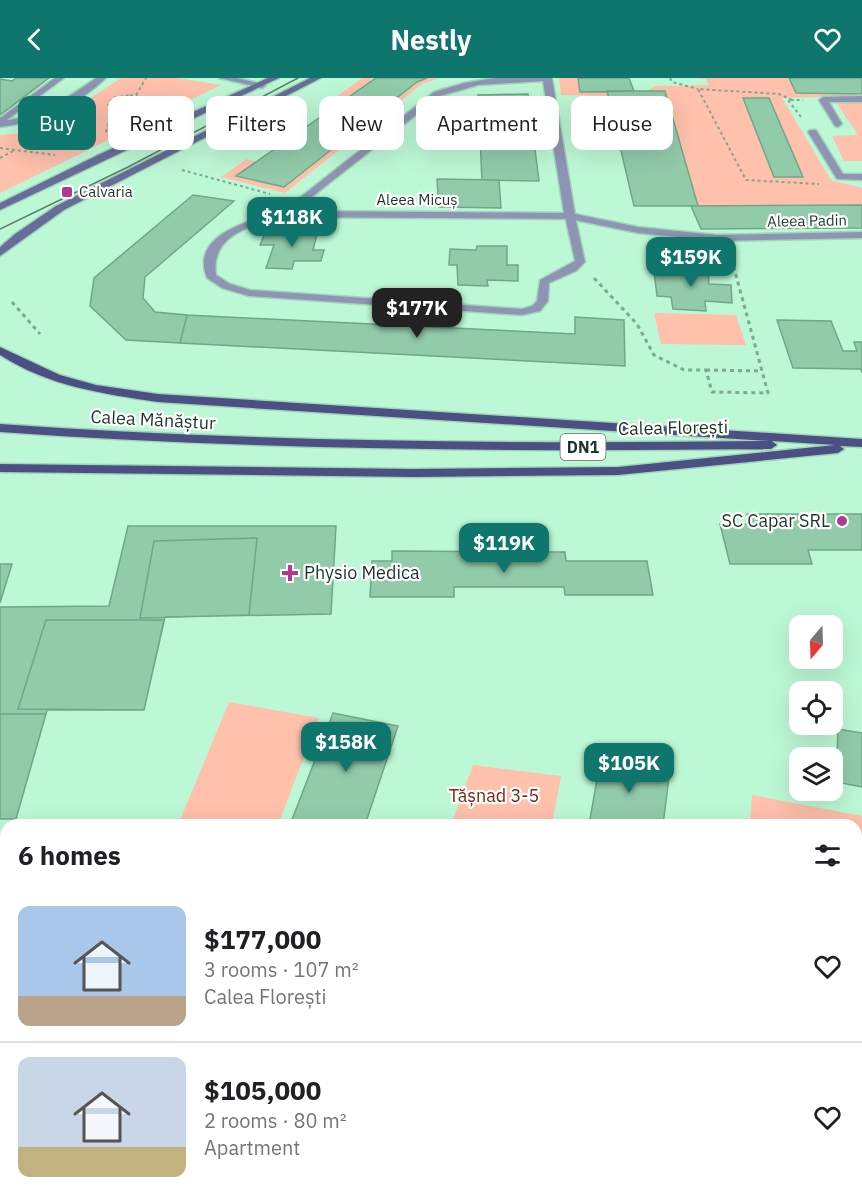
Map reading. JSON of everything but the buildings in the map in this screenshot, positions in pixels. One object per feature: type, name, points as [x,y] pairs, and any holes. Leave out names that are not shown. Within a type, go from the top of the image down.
[{"type":"main road","points":[[0,207],[103,156],[275,78]]},
{"type":"main road","points":[[0,253],[19,236],[60,208],[317,78]]},
{"type":"main road","points":[[0,350],[27,368],[66,381],[107,391],[158,398],[862,444]]},
{"type":"main road","name":"Calea Mănăștur","points":[[0,428],[186,440],[305,443]]},
{"type":"main road","name":"Calea Florești","points":[[305,443],[597,447],[862,444]]},
{"type":"main road","points":[[0,468],[414,473],[618,471],[862,444]]},
{"type":"street","points":[[0,123],[60,78]]},
{"type":"street","points":[[0,123],[21,123],[43,116],[102,78]]},
{"type":"street","points":[[223,78],[262,85]]},
{"type":"street","points":[[548,78],[570,216],[580,262],[572,270],[553,275],[544,282],[542,301],[536,309],[522,312],[249,293],[226,286],[211,276],[209,260],[230,232],[284,214],[298,202],[437,94],[459,85],[488,80],[548,78]]},
{"type":"street","points":[[838,124],[823,100],[862,99]]},
{"type":"street","points":[[813,132],[840,177],[862,177]]},
{"type":"street","name":"Aleea Micuș","points":[[284,214],[570,216]]},
{"type":"street","name":"Aleea Padin","points":[[570,216],[638,230],[726,237],[862,235]]},
{"type":"path","points":[[121,96],[136,95],[146,78]]},
{"type":"path","points":[[670,78],[672,82],[698,89],[779,94],[792,100]]},
{"type":"path","points":[[698,89],[746,180],[824,184],[834,187],[849,177]]},
{"type":"path","points":[[106,134],[108,127]]},
{"type":"path","points":[[0,148],[60,156]]},
{"type":"path","points":[[0,158],[16,150]]},
{"type":"path","points":[[203,176],[298,202]]},
{"type":"path","points":[[706,370],[712,392],[768,393],[726,237]]},
{"type":"path","points":[[580,262],[637,324],[654,355],[684,370],[762,371]]},
{"type":"path","points":[[12,302],[40,334]]},
{"type":"green space","points":[[121,78],[177,78],[221,85],[194,98],[194,96],[108,96],[108,140],[96,146],[96,96],[94,96]]},
{"type":"green space","points":[[362,78],[376,78],[350,96],[337,96]]},
{"type":"green space","points":[[427,78],[440,78],[422,84],[404,98],[404,96],[399,96],[417,82]]},
{"type":"green space","points":[[559,78],[578,78],[580,92],[607,91],[608,96],[561,95]]},
{"type":"green space","points":[[695,78],[789,78],[796,93],[862,94],[862,96],[782,98],[831,180],[862,188],[862,205],[698,206],[673,120],[673,96],[666,96],[665,92],[648,91],[655,86],[709,85],[706,79]]},
{"type":"green space","points":[[835,101],[862,101],[862,161],[844,161],[832,136],[858,135]]},
{"type":"green space","points":[[18,134],[18,150],[88,150],[0,193],[0,135]]},
{"type":"green space","points":[[331,150],[339,150],[285,193],[221,177],[247,159],[256,162],[237,176],[284,187]]},
{"type":"green space","points":[[654,313],[736,315],[746,345],[661,344]]},
{"type":"green space","points":[[229,702],[319,718],[280,819],[180,819]]},
{"type":"green space","name":"Tășnad 3-5","points":[[473,765],[561,776],[553,819],[453,819]]},
{"type":"green space","points":[[752,795],[862,816],[862,819],[750,819]]},
{"type":"tram line","points":[[0,229],[128,167],[298,78]]},
{"type":"place","name":"Calvaria","points":[[67,192]]},
{"type":"place","name":"SC Capar SRL","points":[[842,521]]},
{"type":"place","name":"Physio Medica","points":[[290,573]]}]
